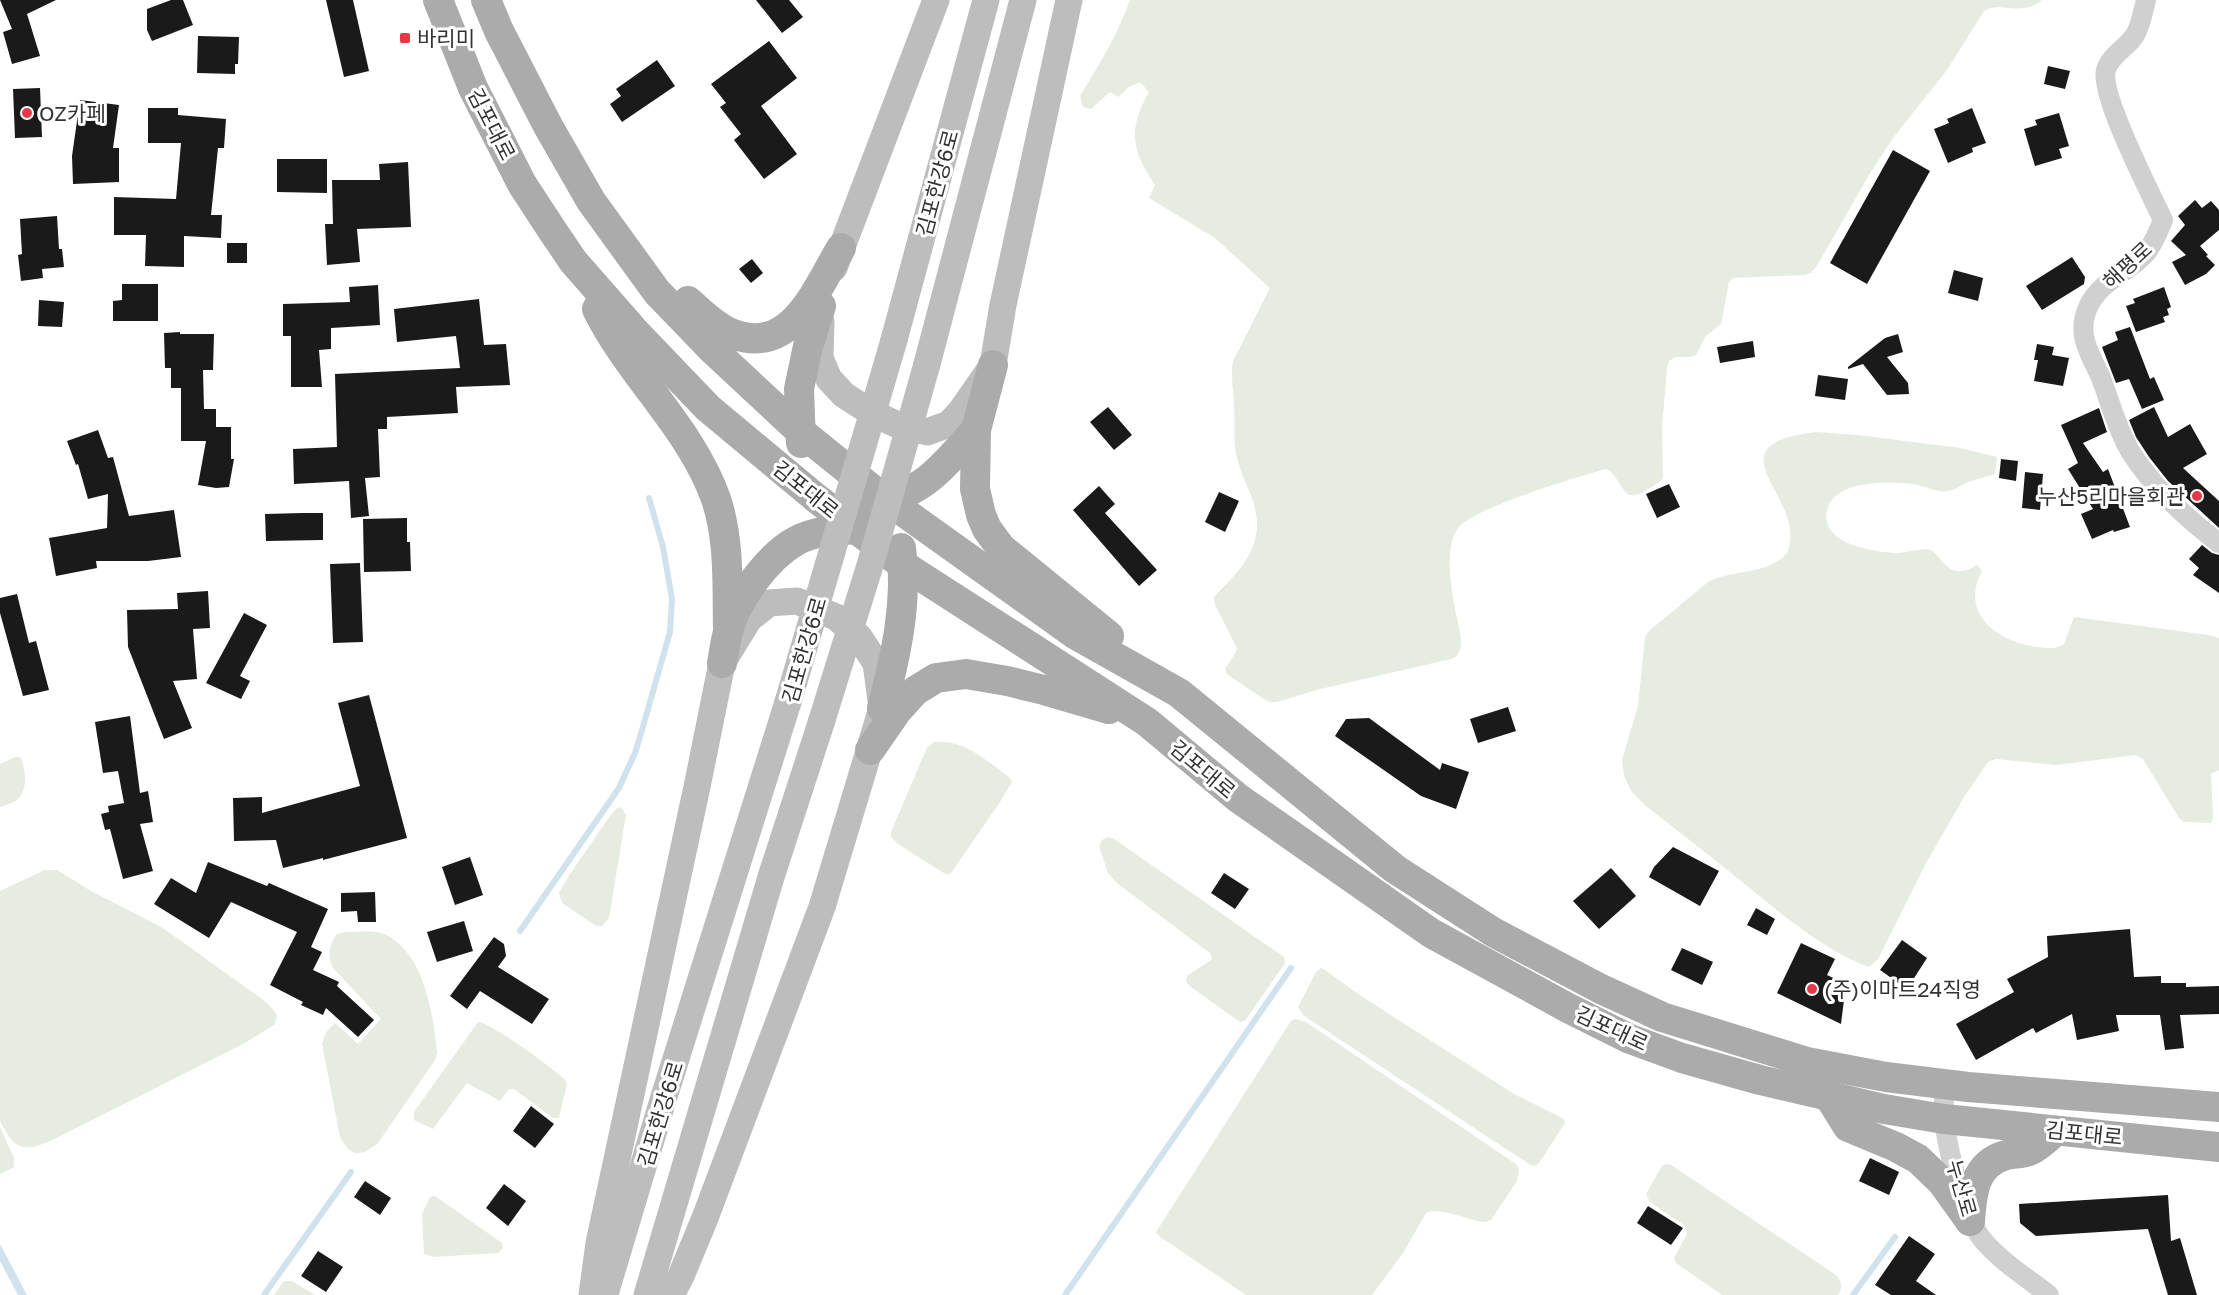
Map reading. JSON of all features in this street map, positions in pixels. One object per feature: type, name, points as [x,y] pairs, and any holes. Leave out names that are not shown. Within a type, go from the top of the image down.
[{"type":"main road","name":"김포대로","points":[[438,0],[473,88],[522,184],[573,261],[636,333],[708,408],[816,498],[903,565],[1147,722],[1238,798],[1431,933],[1630,1039],[1693,1061],[1830,1098],[1944,1119],[2219,1147]]},
{"type":"main road","name":"김포대로","points":[[486,0],[499,31],[548,126],[591,201],[657,292],[713,350],[801,432],[888,501],[1076,635],[1179,693],[1395,868],[1493,932],[1601,989],[1662,1017],[1807,1062],[1886,1077],[1945,1084],[2219,1107]]},
{"type":"main road","points":[[620,240],[717,325],[731,334],[760,338],[784,330],[801,314],[841,248]]},
{"type":"main road","points":[[573,261],[603,321],[636,372],[689,445],[716,498],[727,555],[728,630]]},
{"type":"main road","points":[[821,306],[808,346],[800,389],[802,456],[816,498],[866,505],[888,501],[906,494],[935,476],[976,430]]},
{"type":"main road","points":[[993,365],[976,430],[975,489],[981,515],[993,537],[1001,548],[1179,693]]},
{"type":"main road","points":[[882,708],[893,669],[900,625],[903,565],[899,531],[888,501]]},
{"type":"main road","points":[[722,663],[728,630],[737,607],[756,578],[772,560],[796,541],[831,530],[856,529],[935,534]]},
{"type":"main road","points":[[870,750],[897,711],[915,691],[936,678],[966,674],[1044,690],[1147,722]]},
{"type":"main road","points":[[1830,1098],[1848,1127],[1918,1159],[1942,1182],[1970,1221]]},
{"type":"main road","points":[[1970,1221],[1972,1190],[1977,1176],[1990,1162],[2005,1155],[2030,1151],[2056,1131]]},
{"type":"street","points":[[936,0],[821,306],[820,358],[829,379],[844,395],[872,413],[898,425],[927,432],[949,424],[961,411],[993,365],[1003,305],[1069,0]]},
{"type":"street","name":"김포한강6로","points":[[605,1295],[663,1100],[788,702],[894,340],[986,0]]},
{"type":"street","name":"김포한강6로","points":[[647,1295],[771,877],[871,562],[969,214],[1023,0]]},
{"type":"street","name":"해평로","points":[[2146,0],[2136,34],[2110,61],[2105,79],[2119,123],[2163,220],[2147,252],[2137,262],[2105,284],[2095,295],[2085,318],[2085,346],[2104,387],[2119,428],[2135,458],[2165,494],[2193,522],[2219,543]]},
{"type":"street","points":[[592,1295],[599,1243],[722,663],[749,619],[769,603],[796,601],[836,616],[859,637],[876,663],[882,708],[822,907],[705,1218],[671,1295]]},
{"type":"street","name":"누산로","points":[[1945,1084],[1944,1119],[1970,1221],[1995,1254],[2049,1295]]},
{"type":"shaded area","points":[[1130,0],[2042,0],[2026,8],[1997,7],[1984,11],[1947,70],[1893,138],[1812,272],[1805,275],[1733,278],[1729,282],[1721,324],[1705,337],[1696,355],[1675,357],[1669,361],[1662,428],[1663,478],[1661,480],[1643,492],[1630,495],[1606,469],[1505,502],[1468,520],[1458,528],[1453,536],[1451,547],[1451,585],[1461,641],[1460,650],[1456,656],[1270,702],[1227,674],[1225,669],[1237,648],[1215,605],[1214,597],[1234,576],[1249,555],[1257,530],[1253,501],[1239,465],[1235,447],[1232,367],[1270,288],[1215,238],[1149,198],[1155,185],[1141,161],[1135,139],[1138,117],[1149,92],[1140,82],[1129,87],[1118,97],[1110,92],[1091,109],[1083,107],[1080,96],[1114,37]]},
{"type":"shaded area","points":[[1817,432],[1960,448],[1997,457],[1995,474],[1968,482],[1956,489],[1939,491],[1902,483],[1876,483],[1851,488],[1832,500],[1827,510],[1827,522],[1831,531],[1839,538],[1862,548],[1896,553],[1927,549],[1951,569],[1958,571],[1977,565],[1982,571],[1976,586],[1975,600],[1979,613],[1996,632],[2009,639],[2037,647],[2057,647],[2064,644],[2074,617],[2219,638],[2219,770],[2211,774],[2213,818],[2211,823],[2184,822],[2179,818],[2143,759],[2136,755],[2056,765],[1996,759],[1988,762],[1964,797],[1925,865],[1878,959],[1869,967],[1816,939],[1646,806],[1632,792],[1624,776],[1622,760],[1638,706],[1645,637],[1649,631],[1708,582],[1765,567],[1786,555],[1790,542],[1789,524],[1783,506],[1766,473],[1764,459],[1769,447],[1785,438]]},
{"type":"shaded area","points":[[934,742],[965,747],[992,764],[1012,782],[951,873],[947,875],[898,844],[891,837],[891,832],[927,748]]},
{"type":"shaded area","points":[[20,757],[24,767],[23,790],[16,800],[0,807],[0,764]]},
{"type":"shaded area","points":[[621,807],[626,815],[609,918],[602,926],[596,926],[562,903],[559,893],[610,816]]},
{"type":"shaded area","points":[[1108,837],[1284,957],[1285,963],[1245,1021],[1240,1022],[1186,982],[1187,976],[1212,959],[1211,954],[1117,883],[1108,873],[1099,846],[1102,840]]},
{"type":"shaded area","points":[[45,870],[57,870],[91,891],[163,928],[262,999],[277,1016],[274,1025],[243,1044],[54,1139],[28,1147],[16,1144],[0,1121],[0,891]]},
{"type":"shaded area","points":[[347,932],[384,934],[398,943],[409,955],[418,970],[429,1003],[437,1053],[435,1060],[378,1143],[361,1153],[348,1149],[340,1137],[322,1044],[326,1032],[335,1023],[358,1044],[381,1019],[331,964],[332,942],[337,934]]},
{"type":"shaded area","points":[[1321,968],[1514,1094],[1564,1119],[1565,1123],[1539,1163],[1535,1166],[1531,1165],[1303,1015],[1298,1007],[1316,972]]},
{"type":"shaded area","points":[[1295,1019],[1306,1022],[1516,1164],[1519,1169],[1517,1181],[1491,1220],[1479,1221],[1439,1211],[1426,1213],[1403,1253],[1372,1295],[1246,1295],[1156,1232],[1291,1021]]},
{"type":"shaded area","points":[[478,1022],[508,1037],[565,1080],[567,1084],[559,1118],[553,1118],[514,1089],[509,1089],[500,1101],[467,1083],[433,1129],[414,1120],[414,1112]]},
{"type":"shaded area","points":[[0,1127],[14,1158],[14,1167],[0,1174]]},
{"type":"shaded area","points":[[1671,1165],[1836,1275],[1841,1285],[1838,1295],[1722,1295],[1676,1263],[1674,1258],[1687,1234],[1685,1226],[1650,1202],[1646,1194],[1662,1166]]},
{"type":"shaded area","points":[[435,1196],[502,1243],[503,1247],[499,1253],[433,1257],[424,1254],[422,1214],[430,1197]]},
{"type":"shaded area","points":[[284,1281],[292,1281],[315,1295],[274,1295]]},
{"type":"water","points":[[0,1244],[27,1295],[18,1295],[0,1261]]},
{"type":"building","points":[[0,0],[56,0],[27,14],[40,56],[12,64],[3,32],[12,29]]},
{"type":"building","points":[[171,0],[183,0],[193,25],[152,41],[147,30],[147,9]]},
{"type":"building","points":[[326,0],[353,0],[369,71],[344,77]]},
{"type":"building","points":[[756,0],[789,0],[803,17],[782,33]]},
{"type":"building","points":[[198,36],[239,37],[238,64],[235,64],[235,74],[197,73]]},
{"type":"building","points":[[769,41],[797,78],[761,106],[797,154],[764,179],[734,140],[741,134],[720,107],[726,103],[711,84]]},
{"type":"building","points":[[657,60],[675,86],[622,122],[610,104],[621,96],[616,89]]},
{"type":"building","points":[[2048,66],[2070,71],[2065,89],[2044,84]]},
{"type":"building","name":"OZ카페","points":[[40,88],[42,137],[15,138],[13,89]]},
{"type":"building","points":[[80,100],[119,105],[113,148],[119,148],[119,182],[73,184],[72,156]]},
{"type":"building","points":[[148,108],[178,108],[178,115],[226,119],[224,148],[218,148],[211,215],[222,215],[221,238],[184,236],[184,267],[145,266],[146,235],[114,235],[114,197],[176,199],[181,143],[148,143]]},
{"type":"building","points":[[1972,108],[1986,143],[1972,148],[1973,152],[1948,163],[1934,129],[1949,123],[1947,119]]},
{"type":"building","points":[[2059,113],[2069,146],[2059,149],[2062,158],[2035,166],[2024,129],[2037,125],[2035,120]]},
{"type":"building","points":[[1893,150],[1930,171],[1867,284],[1830,263]]},
{"type":"building","points":[[277,159],[327,159],[327,193],[277,192]]},
{"type":"building","points":[[408,162],[411,227],[357,229],[360,262],[327,265],[325,224],[333,224],[332,180],[380,180],[379,164]]},
{"type":"building","points":[[2195,200],[2202,208],[2211,201],[2219,210],[2219,230],[2200,246],[2215,265],[2206,274],[2185,285],[2172,262],[2186,255],[2171,241],[2185,225],[2178,216]]},
{"type":"building","points":[[57,216],[59,249],[62,249],[64,267],[42,269],[43,278],[21,281],[18,255],[22,254],[20,219]]},
{"type":"building","points":[[227,243],[247,243],[247,263],[227,263]]},
{"type":"building","points":[[2072,257],[2085,277],[2084,284],[2042,310],[2026,286]]},
{"type":"building","points":[[752,259],[763,273],[751,283],[739,269]]},
{"type":"building","points":[[1954,270],[1983,278],[1978,301],[1948,293]]},
{"type":"building","points":[[122,284],[158,284],[158,321],[113,321],[113,301],[122,300]]},
{"type":"building","points":[[378,285],[380,325],[331,328],[331,349],[319,350],[322,387],[291,387],[291,336],[283,336],[283,304],[350,302],[349,287]]},
{"type":"building","points":[[2164,287],[2171,307],[2167,309],[2169,315],[2163,317],[2165,322],[2136,332],[2126,306],[2135,303],[2133,299]]},
{"type":"building","points":[[479,299],[484,345],[506,344],[510,385],[456,387],[458,413],[387,417],[387,429],[378,429],[380,477],[365,478],[369,516],[351,518],[349,481],[294,484],[293,449],[337,447],[335,374],[460,368],[456,336],[397,342],[394,309]]},
{"type":"building","points":[[39,300],[64,302],[62,327],[38,326]]},
{"type":"building","points":[[2130,327],[2150,379],[2154,377],[2164,400],[2142,409],[2129,379],[2116,383],[2102,347],[2118,340],[2115,332]]},
{"type":"building","points":[[180,332],[180,334],[214,334],[213,370],[203,370],[204,409],[216,409],[216,427],[231,427],[231,459],[234,459],[229,487],[216,488],[198,485],[206,441],[181,441],[181,388],[171,388],[171,368],[165,368],[164,333]]},
{"type":"building","points":[[1898,334],[1903,352],[1887,357],[1908,383],[1909,394],[1887,395],[1863,364],[1848,369],[1848,367],[1885,338]]},
{"type":"building","points":[[1753,341],[1755,357],[1720,363],[1717,347]]},
{"type":"building","points":[[2037,344],[2054,347],[2052,355],[2069,358],[2063,386],[2034,381],[2038,360],[2034,360]]},
{"type":"building","points":[[1818,375],[1848,379],[1845,400],[1815,396]]},
{"type":"building","points":[[1108,407],[1132,435],[1114,450],[1090,422]]},
{"type":"building","points":[[2154,407],[2168,437],[2190,424],[2207,454],[2183,468],[2219,501],[2219,528],[2168,481],[2136,437],[2129,420]]},
{"type":"building","points":[[2099,408],[2107,432],[2083,443],[2103,472],[2108,469],[2130,527],[2114,532],[2113,530],[2092,539],[2081,514],[2093,509],[2068,469],[2078,463],[2061,425]]},
{"type":"building","points":[[98,430],[108,458],[113,457],[129,516],[174,510],[181,557],[148,561],[96,561],[97,568],[56,576],[49,538],[107,528],[108,494],[88,499],[78,464],[76,465],[67,441]]},
{"type":"building","points":[[2001,459],[2018,461],[2016,481],[1999,478]]},
{"type":"building","points":[[2025,472],[2043,474],[2040,510],[2022,508]]},
{"type":"building","points":[[1669,484],[1680,507],[1657,518],[1646,494]]},
{"type":"building","points":[[1099,486],[1115,504],[1105,513],[1157,570],[1139,586],[1073,510]]},
{"type":"building","points":[[1219,492],[1239,501],[1225,532],[1205,522]]},
{"type":"building","points":[[323,513],[323,540],[266,541],[265,514]]},
{"type":"building","points":[[407,518],[407,542],[410,542],[411,571],[364,572],[363,519]]},
{"type":"building","points":[[2202,545],[2212,553],[2219,555],[2219,593],[2193,575],[2199,568],[2189,559]]},
{"type":"building","points":[[360,563],[363,642],[333,643],[330,564]]},
{"type":"building","points":[[208,591],[210,628],[193,629],[197,679],[173,681],[192,728],[164,739],[128,647],[127,610],[178,609],[177,593]]},
{"type":"building","points":[[17,594],[29,643],[36,641],[49,690],[23,696],[0,613],[0,598]]},
{"type":"building","points":[[244,613],[267,625],[240,676],[250,681],[241,699],[206,683]]},
{"type":"building","points":[[369,695],[407,838],[283,868],[276,840],[234,841],[233,798],[262,797],[262,813],[360,786],[338,703]]},
{"type":"building","points":[[1508,707],[1516,731],[1478,743],[1470,719]]},
{"type":"building","points":[[130,716],[140,793],[148,791],[153,822],[140,824],[153,871],[123,879],[110,829],[105,830],[101,814],[109,812],[108,806],[124,803],[118,771],[103,773],[95,722]]},
{"type":"building","points":[[1369,718],[1440,770],[1442,763],[1469,772],[1456,809],[1421,796],[1335,736],[1346,719]]},
{"type":"building","points":[[1673,847],[1719,871],[1700,906],[1649,877],[1654,867]]},
{"type":"building","points":[[470,857],[483,895],[455,905],[442,867]]},
{"type":"building","points":[[208,862],[267,886],[269,883],[328,909],[311,947],[322,952],[313,970],[339,982],[337,986],[374,1020],[358,1037],[326,1008],[323,1015],[301,1005],[303,1002],[270,985],[297,932],[231,902],[209,938],[154,904],[171,878],[196,893]]},
{"type":"building","points":[[1611,868],[1636,896],[1599,929],[1573,901]]},
{"type":"building","points":[[1224,873],[1249,889],[1235,909],[1211,893]]},
{"type":"building","points":[[375,892],[376,922],[358,922],[357,911],[341,912],[341,893]]},
{"type":"building","points":[[1756,908],[1775,919],[1767,935],[1747,925]]},
{"type":"building","points":[[464,921],[473,951],[437,962],[427,932]]},
{"type":"building","points":[[2130,929],[2134,977],[2161,976],[2161,983],[2186,983],[2186,987],[2219,986],[2219,1014],[2180,1015],[2184,1048],[2165,1050],[2160,1015],[2116,1015],[2119,1031],[2077,1040],[2072,1014],[2036,1033],[2033,1028],[1976,1060],[1956,1024],[2014,992],[2007,979],[2048,957],[2047,936]]},
{"type":"building","points":[[494,937],[504,944],[506,956],[498,967],[549,999],[532,1024],[480,991],[467,1009],[450,996]]},
{"type":"building","points":[[1902,940],[1927,958],[1907,989],[1880,970]]},
{"type":"building","name":"(주)이마트24직영","points":[[1801,943],[1835,959],[1827,975],[1846,984],[1841,1024],[1777,993]]},
{"type":"building","points":[[1682,948],[1713,962],[1702,985],[1671,970]]},
{"type":"building","points":[[531,1106],[554,1124],[535,1148],[513,1131]]},
{"type":"building","points":[[1870,1158],[1899,1172],[1889,1195],[1859,1181]]},
{"type":"building","points":[[365,1181],[391,1198],[380,1215],[354,1197]]},
{"type":"building","points":[[504,1184],[526,1201],[508,1226],[486,1208]]},
{"type":"building","points":[[2168,1195],[2171,1241],[2180,1238],[2197,1295],[2168,1295],[2148,1229],[2036,1236],[2020,1223],[2019,1204]]},
{"type":"building","points":[[1648,1206],[1683,1228],[1671,1245],[1637,1223]]},
{"type":"building","points":[[1909,1236],[1935,1254],[1916,1281],[1936,1295],[1891,1295],[1875,1285]]},
{"type":"building","points":[[318,1251],[343,1267],[326,1292],[301,1276]]},
{"type":"waterway","points":[[520,931],[619,788],[635,753],[642,730],[670,632],[672,599],[663,547],[649,498]]},
{"type":"waterway","points":[[1065,1295],[1291,968]]},
{"type":"waterway","points":[[264,1295],[351,1172]]},
{"type":"waterway","points":[[1853,1295],[1895,1237]]},
{"type":"place","name":"바리미","points":[[405,38]]},
{"type":"place","name":"OZ카페","points":[[27,113]]},
{"type":"place","name":"누산5리마을회관","points":[[2197,496]]},
{"type":"place","name":"(주)이마트24직영","points":[[1812,989]]}]
